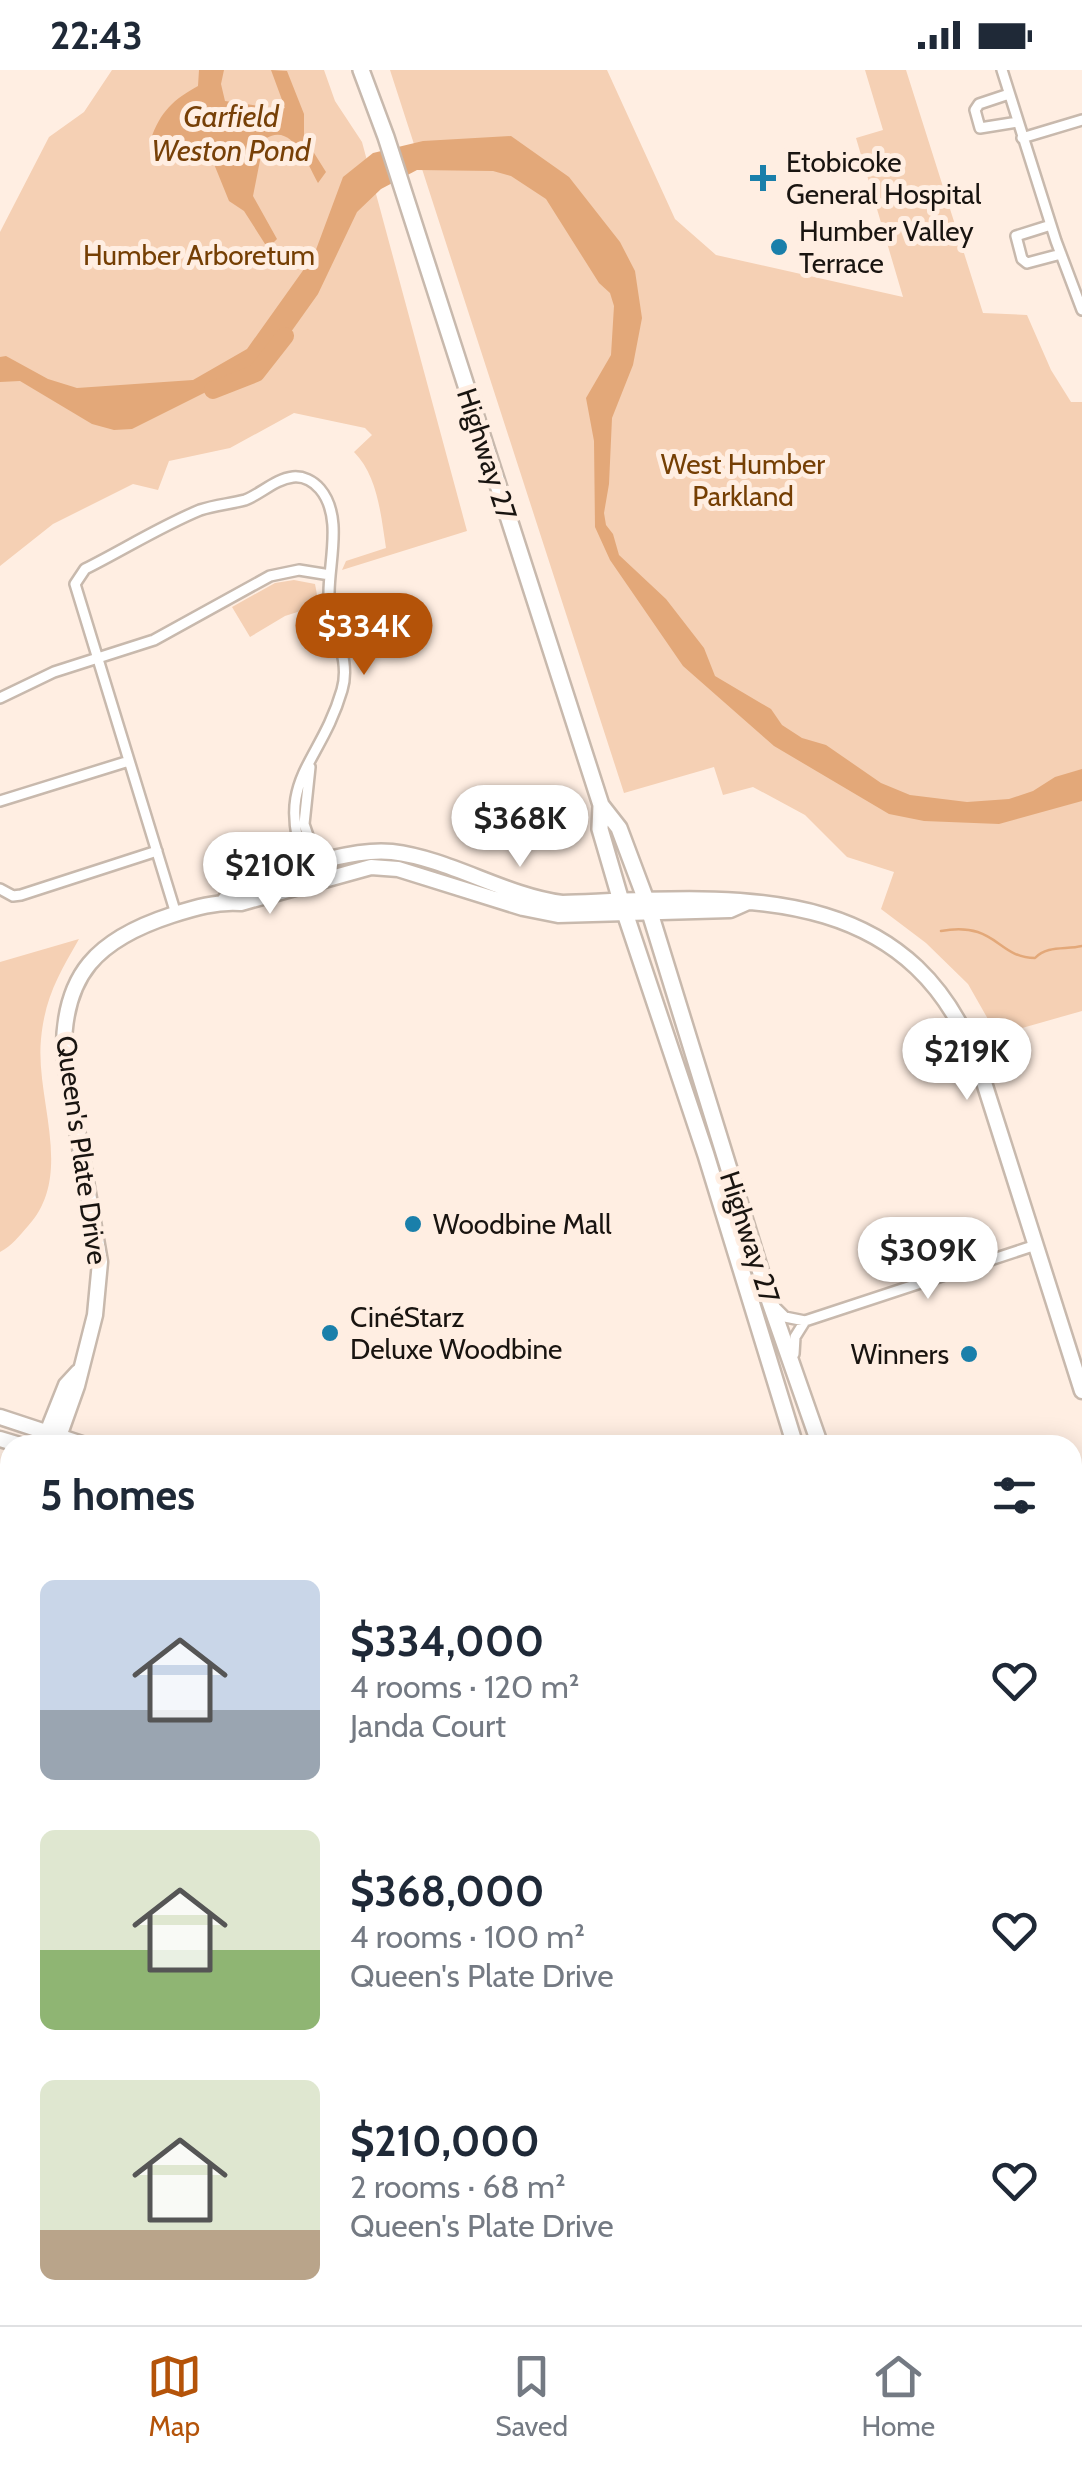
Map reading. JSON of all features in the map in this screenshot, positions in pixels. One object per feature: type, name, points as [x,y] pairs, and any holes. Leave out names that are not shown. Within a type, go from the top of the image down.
[{"type":"main road","name":"Highway 27","points":[[360,70],[375,103]]},
{"type":"main road","name":"Highway 27","points":[[368,70],[412,220],[601,804],[618,828],[648,907],[770,1302],[817,1435]]},
{"type":"main road","name":"Highway 27","points":[[601,804],[600,829],[623,908],[740,1263],[792,1435]]},
{"type":"street","points":[[1002,70],[1060,254],[1082,310]]},
{"type":"street","points":[[1009,94],[979,104],[976,110],[980,128],[1018,122]]},
{"type":"street","points":[[1022,138],[1082,120]]},
{"type":"street","points":[[1051,225],[1016,236],[1022,259],[1027,263],[1060,254]]},
{"type":"street","points":[[176,914],[75,588],[77,577],[85,569],[198,511],[248,498],[288,478],[308,480],[324,496],[333,545],[330,607],[344,661],[344,681],[310,766],[304,824],[312,866],[322,880]]},
{"type":"street","points":[[0,698],[54,672],[154,640],[270,576],[299,570],[330,574]]},
{"type":"street","points":[[0,801],[129,761]]},
{"type":"street","points":[[0,889],[13,896],[21,895],[157,851]]},
{"type":"street","name":"Queen's Plate Drive","points":[[224,901],[234,888],[362,852],[418,857],[466,882]]},
{"type":"street","name":"Queen's Plate Drive","points":[[52,1435],[66,1384],[78,1372],[97,1307],[100,1262],[64,1055],[68,1001],[79,976],[96,954],[133,928],[224,901],[240,903],[371,867],[398,869],[562,903],[730,910],[749,902],[812,910],[857,926],[906,958],[951,1008],[979,1066],[1082,1390]]},
{"type":"street","points":[[770,1302],[785,1317],[805,1320],[1036,1246]]},
{"type":"street","points":[[795,1368],[795,1337],[805,1320]]},
{"type":"street","points":[[0,1417],[40,1435]]},
{"type":"green space","name":"Humber Arboretum","points":[[112,70],[324,70],[335,101],[362,142],[467,531],[342,570],[346,561],[386,548],[373,484],[354,452],[372,435],[365,428],[294,413],[230,448],[169,461],[158,490],[133,484],[53,524],[0,566],[0,232],[49,137],[84,112]]},
{"type":"green space","name":"West Humber Parkland","points":[[390,70],[607,70],[675,219],[716,255],[903,297],[856,138],[883,130],[865,70],[906,70],[983,313],[1027,315],[1051,370],[1071,402],[1082,402],[1082,1011],[997,1035],[968,984],[926,943],[881,909],[894,872],[847,857],[805,815],[753,787],[723,795],[714,767],[624,793]]},
{"type":"green space","points":[[294,580],[315,584],[319,605],[285,616],[250,637],[232,607],[275,583]]},
{"type":"green space","points":[[79,939],[50,998],[41,1039],[50,1136],[49,1183],[42,1206],[28,1226],[0,1252],[0,962]]},
{"type":"water","name":"Garfield Weston Pond","points":[[199,70],[224,70],[221,84],[225,101],[281,109],[285,108],[271,70],[287,71],[304,114],[304,137],[326,172],[318,183],[290,140],[274,135],[264,140],[253,196],[277,239],[272,244],[265,244],[244,211],[229,201],[214,164],[204,151],[187,143],[151,139],[169,107],[198,86]]},
{"type":"water","points":[[511,136],[569,177],[620,242],[635,271],[642,318],[633,365],[612,418],[606,525],[619,555],[666,599],[704,648],[715,676],[771,709],[782,725],[802,738],[826,745],[881,783],[910,795],[967,802],[1009,799],[1082,769],[1082,801],[999,824],[924,821],[889,814],[774,746],[683,666],[610,560],[595,527],[594,441],[586,398],[611,355],[614,306],[610,293],[599,283],[546,199],[511,176],[493,171],[417,170],[381,189],[357,212],[318,294],[281,346],[230,384],[132,429],[114,430],[92,424],[20,381],[0,382],[0,357],[6,356],[48,379],[77,388],[193,380],[247,349],[314,255],[343,177],[373,153],[423,141]]},
{"type":"waterway","points":[[213,390],[256,373],[285,336]]},
{"type":"waterway","points":[[941,931],[974,931],[1012,952],[1035,958],[1051,950],[1082,946]]},
{"type":"place","name":"Etobicoke General Hospital","points":[[763,178]]},
{"type":"place","name":"Humber Valley Terrace","points":[[779,247]]},
{"type":"place","name":"Woodbine Mall","points":[[413,1224]]},
{"type":"place","name":"CinéStarz Deluxe Woodbine","points":[[330,1333]]},
{"type":"place","name":"Winners","points":[[969,1354]]}]
